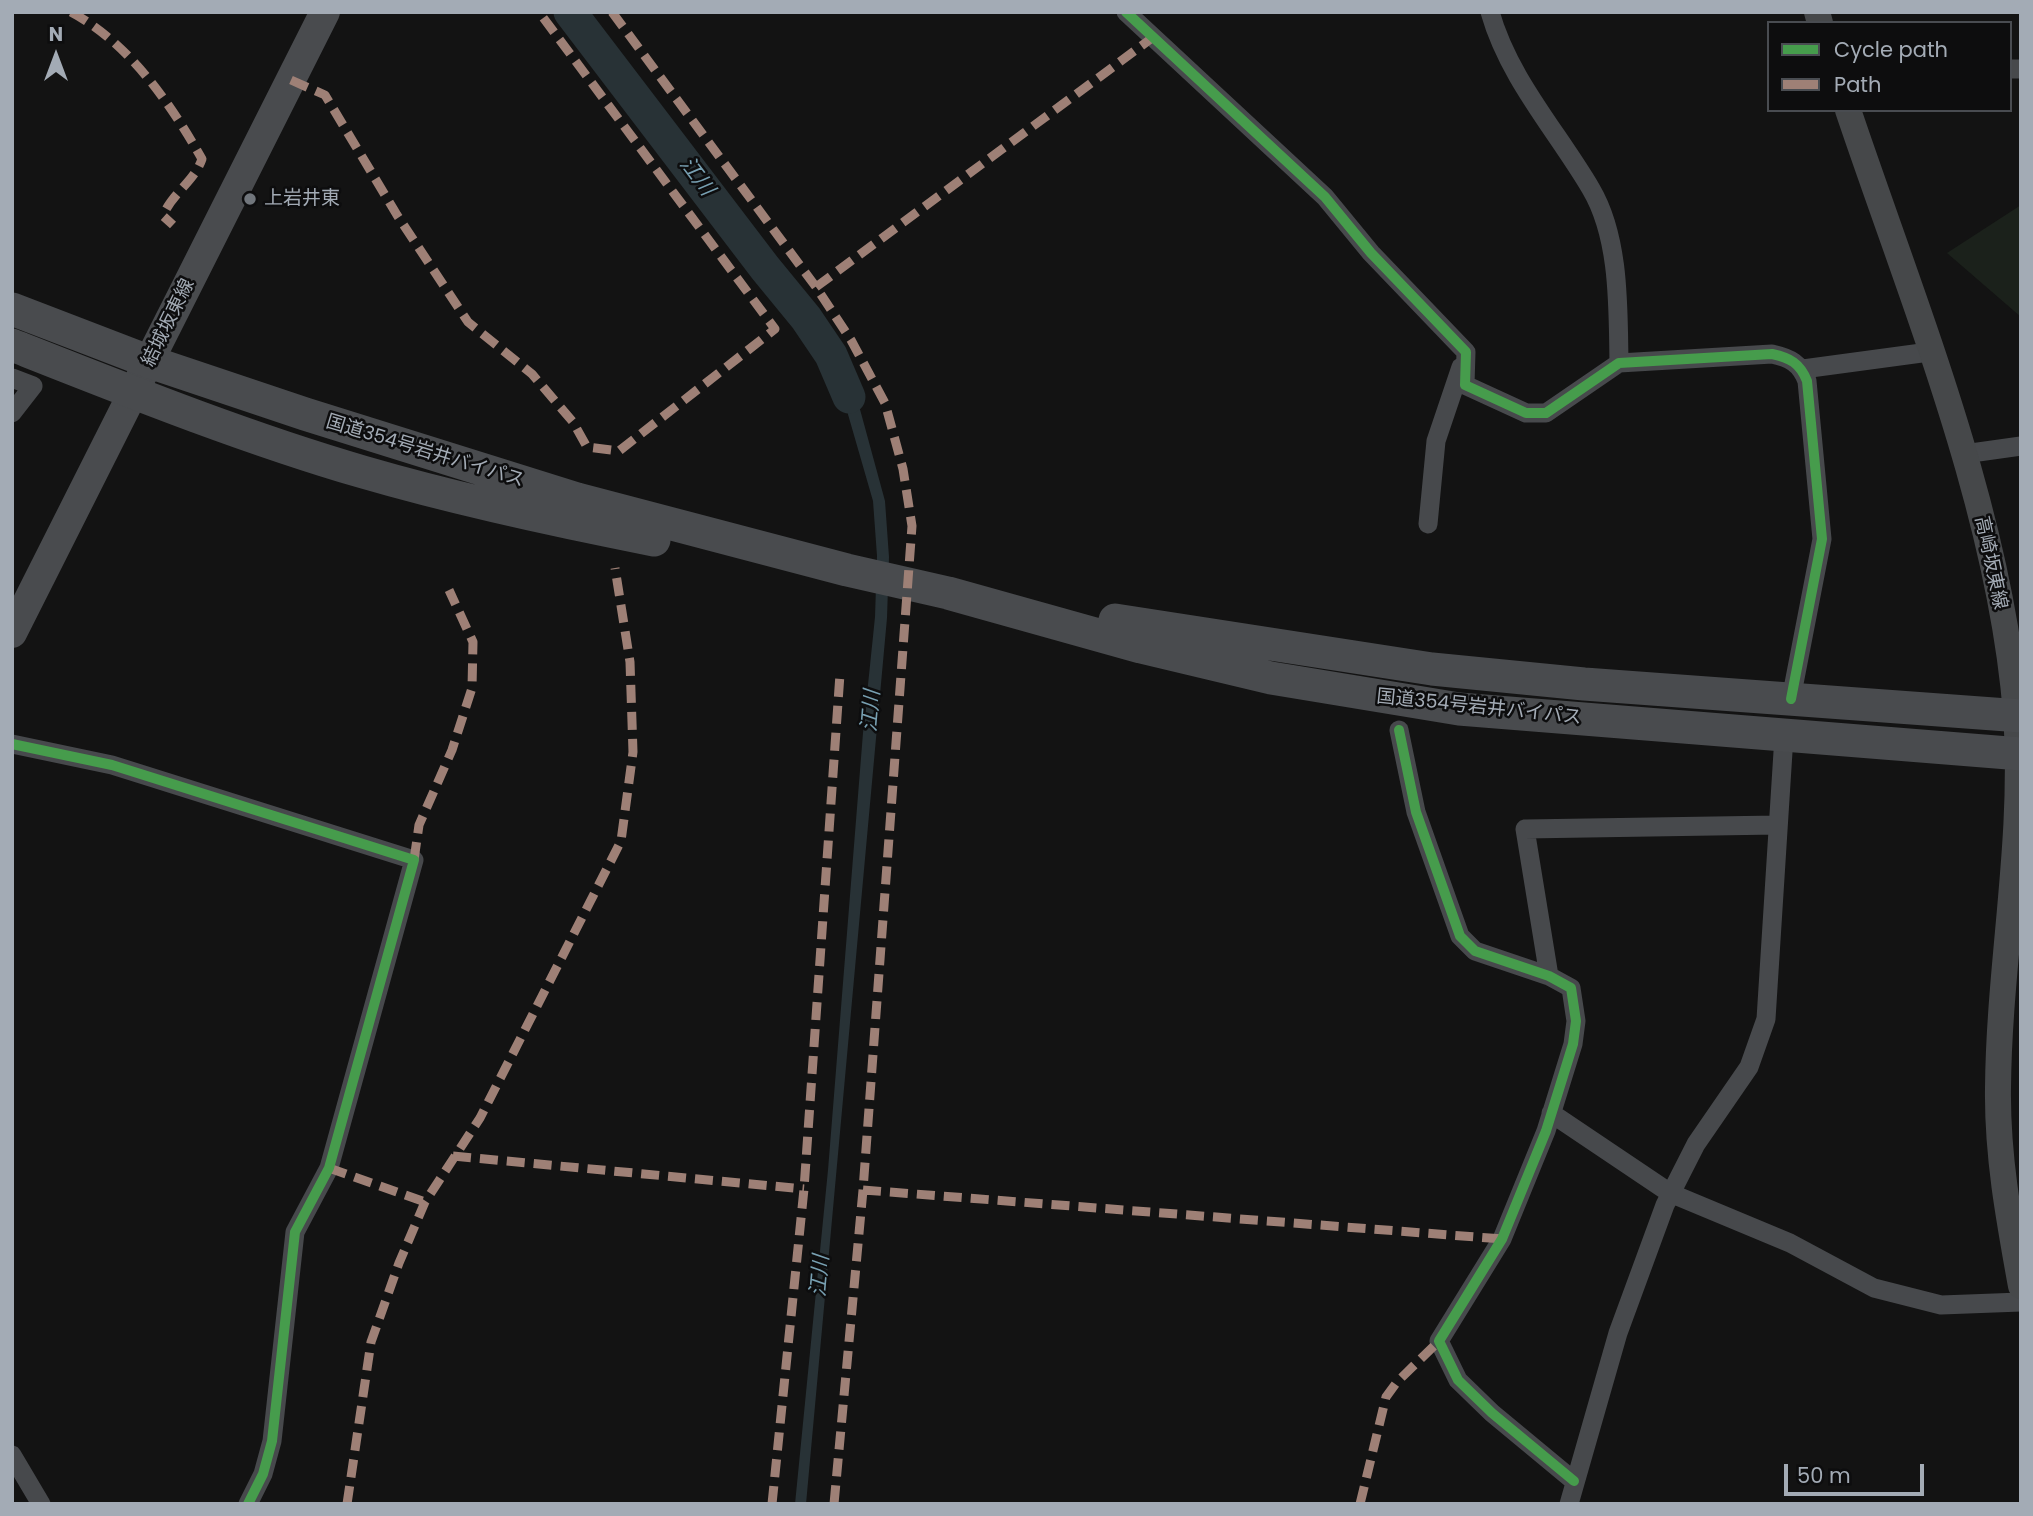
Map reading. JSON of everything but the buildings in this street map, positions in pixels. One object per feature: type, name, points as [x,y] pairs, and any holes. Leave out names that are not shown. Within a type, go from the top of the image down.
[{"type":"highway","name":"国道354号岩井バイパス","points":[[12,309],[150,362],[496,475],[846,570],[948,593],[1141,647],[1350,693],[1473,710],[2019,754]]},
{"type":"highway","name":"国道354号岩井バイパス","points":[[12,345],[134,393],[362,472],[540,517],[732,555],[846,570]]},
{"type":"highway","name":"国道354号岩井バイパス","points":[[948,593],[1432,669],[2018,715]]},
{"type":"main road","name":"結城坂東線","points":[[12,633],[325,12]]},
{"type":"main road","name":"高崎坂東線","points":[[1849,112],[1964,454],[1997,588],[2018,715],[2017,829],[1998,1091],[2000,1153],[2021,1286]]},
{"type":"street","points":[[1126,12],[1325,197],[1371,253],[1466,352],[1465,385],[1525,413],[1546,413],[1619,363],[1772,354],[1790,358],[1802,369],[1807,381],[1822,539],[1791,699]]},
{"type":"street","points":[[1490,12],[1512,66],[1550,131],[1592,191],[1608,234],[1618,312],[1619,363]]},
{"type":"street","points":[[1428,524],[1436,441],[1466,352]]},
{"type":"street","points":[[1802,369],[1929,352]]},
{"type":"street","points":[[12,378],[33,386],[12,413]]},
{"type":"street","points":[[1964,454],[2021,446]]},
{"type":"street","points":[[1399,730],[1416,812],[1460,936],[1475,951],[1549,976],[1571,988],[1576,1021],[1573,1044],[1551,1113],[1502,1239],[1439,1341],[1458,1380],[1492,1413],[1574,1480]]},
{"type":"street","points":[[1569,1504],[1618,1333],[1670,1193],[1696,1144],[1749,1067],[1766,1019],[1784,736]]},
{"type":"street","points":[[12,744],[112,765],[414,860],[329,1168],[295,1232],[272,1441],[263,1474],[248,1504]]},
{"type":"street","points":[[1549,976],[1525,829],[1777,825]]},
{"type":"street","points":[[1551,1113],[1670,1193],[1790,1243],[1874,1288],[1941,1304],[2021,1301]]},
{"type":"street","points":[[12,1455],[41,1504]]},
{"type":"shaded area","points":[[2021,205],[2021,317],[1947,253]]},
{"type":"water","points":[[838,355],[858,402],[885,501],[889,557],[887,618],[806,1504],[795,1504],[828,1170],[863,733],[875,617],[877,556],[873,501],[845,404],[826,358]]},
{"type":"waterway","name":"江川","points":[[570,12],[806,318],[831,355],[849,397]]},
{"type":"marked path","points":[[71,12],[111,40],[146,76],[202,159],[163,216],[173,225]]},
{"type":"marked path","points":[[291,80],[325,95],[397,215],[468,322],[532,374],[573,422],[587,447],[619,451],[775,329],[539,12]]},
{"type":"marked path","points":[[612,12],[816,287],[851,340],[885,403],[903,469],[912,526],[863,1190],[834,1504]]},
{"type":"marked path","points":[[816,287],[1152,38]]},
{"type":"marked path","points":[[347,1504],[371,1342],[399,1263],[425,1202],[480,1118],[621,841],[633,752],[630,662],[615,568]]},
{"type":"marked path","points":[[414,860],[419,825],[452,750],[472,688],[473,642],[449,590]]},
{"type":"marked path","points":[[772,1504],[804,1189],[840,674]]},
{"type":"marked path","points":[[453,1156],[804,1189]]},
{"type":"marked path","points":[[329,1168],[425,1202]]},
{"type":"marked path","points":[[863,1190],[1502,1239]]},
{"type":"marked path","points":[[1360,1504],[1386,1397],[1397,1382],[1439,1341]]},
{"type":"cycle path","points":[[1126,12],[1325,197],[1371,253],[1466,352],[1465,385],[1526,413],[1546,413],[1619,363],[1772,354],[1798,366],[1807,381],[1822,539],[1791,699]]},
{"type":"cycle path","points":[[1399,730],[1416,812],[1460,936],[1475,951],[1549,976],[1571,988],[1576,1021],[1573,1044],[1546,1131],[1502,1239],[1439,1341],[1458,1380],[1492,1413],[1574,1481]]},
{"type":"cycle path","points":[[12,744],[112,765],[414,860],[329,1168],[295,1232],[272,1441],[263,1474],[248,1504]]},
{"type":"place","name":"上岩井東","points":[[250,199]]}]
